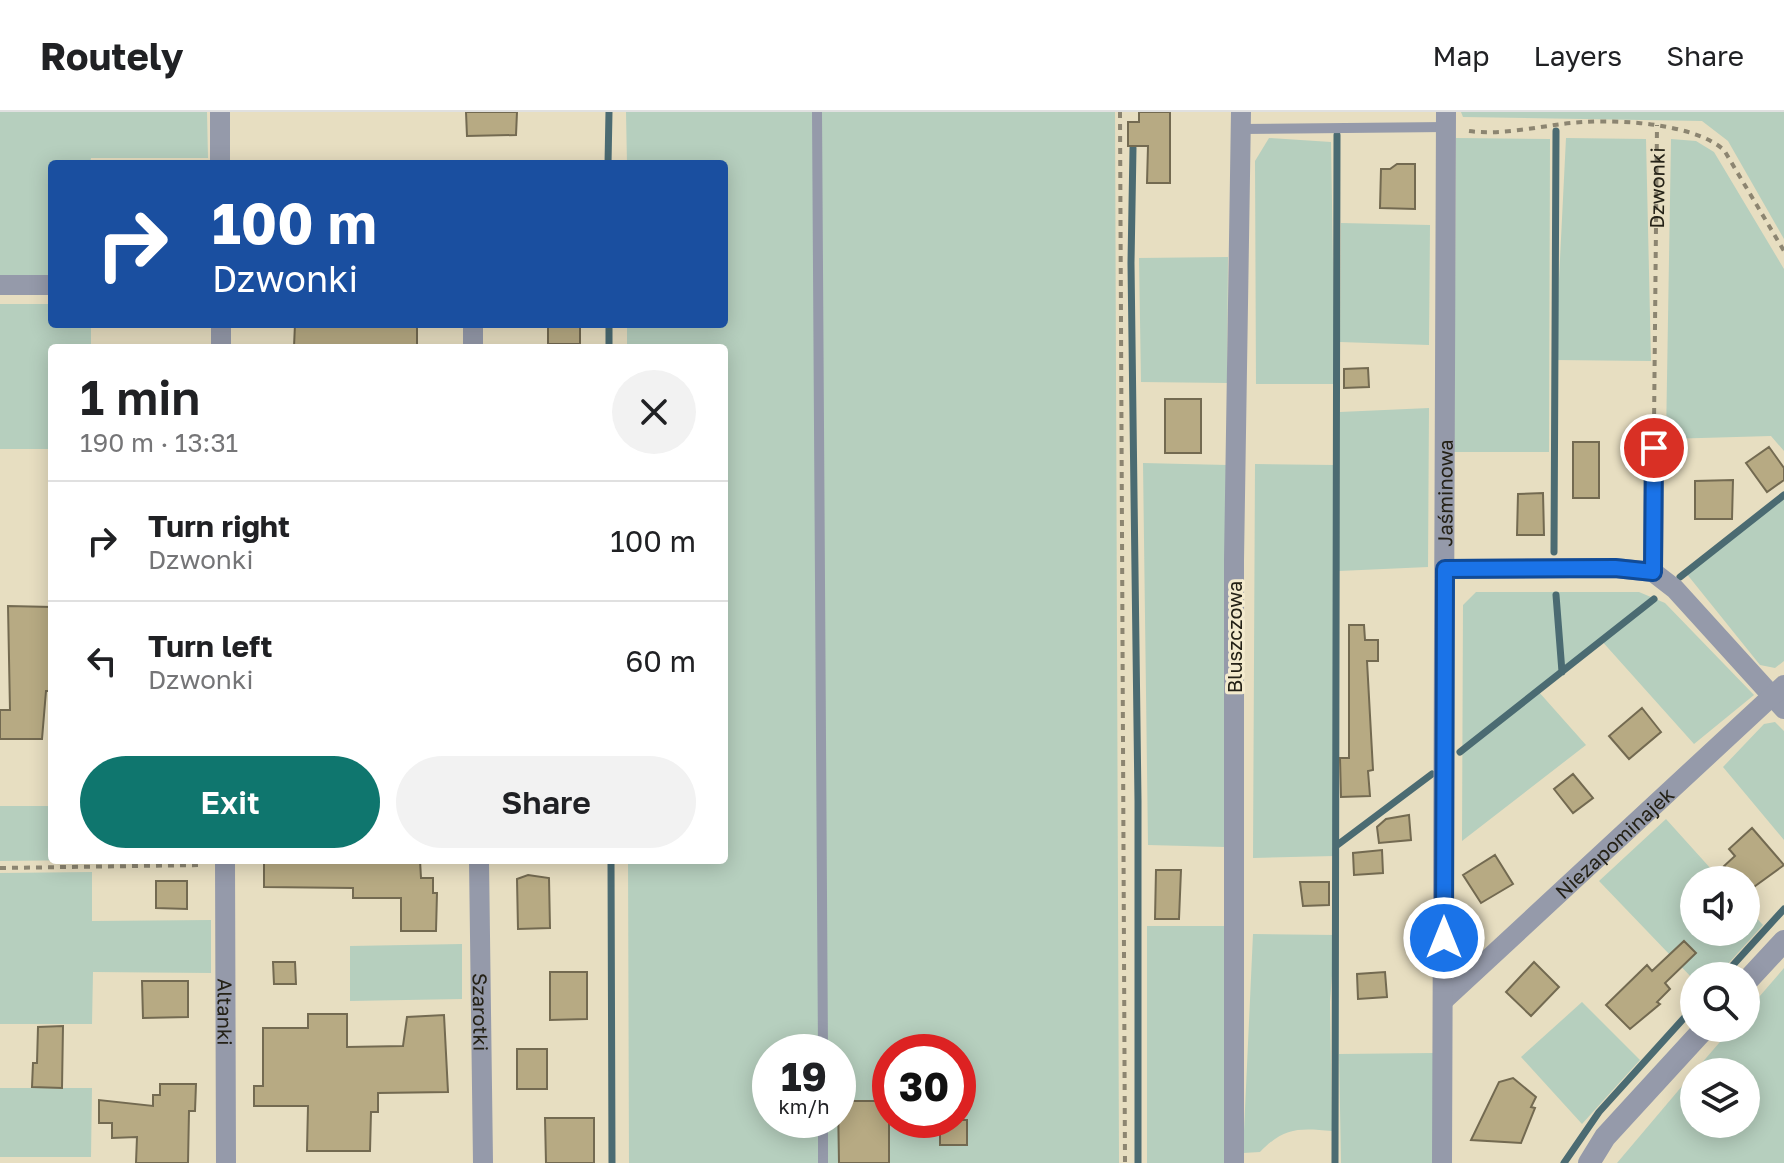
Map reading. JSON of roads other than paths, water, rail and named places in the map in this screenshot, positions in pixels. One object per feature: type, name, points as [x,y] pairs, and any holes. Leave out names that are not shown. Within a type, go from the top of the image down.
[{"type":"street","points":[[220,112],[220,160]]},
{"type":"street","name":"Bluszczowa","points":[[1234,1163],[1234,560],[1241,120]]},
{"type":"street","name":"Jaśminowa","points":[[1442,1163],[1446,120]]},
{"type":"street","points":[[0,285],[48,285]]},
{"type":"street","points":[[1653,572],[1654,448]]},
{"type":"street","points":[[1445,569],[1615,568],[1653,572],[1675,589],[1780,697]]},
{"type":"street","name":"Niezapominajek","points":[[1444,1000],[1780,697]]},
{"type":"street","name":"Altanki","points":[[225,864],[226,1163]]},
{"type":"street","name":"Szarotki","points":[[479,864],[483,1163]]},
{"type":"street","points":[[1760,967],[1784,941]]},
{"type":"street","points":[[1589,1163],[1605,1137],[1692,1042]]},
{"type":"lane","points":[[817,112],[823,1034]]},
{"type":"lane","points":[[1241,120],[1446,120]]},
{"type":"lane","points":[[823,1138],[823,1163]]},
{"type":"waterway","points":[[608,160],[609,112]]},
{"type":"waterway","points":[[1554,552],[1556,131]]},
{"type":"waterway","points":[[1335,1163],[1337,135]]},
{"type":"waterway","points":[[1133,148],[1131,263],[1138,801],[1138,1163]]},
{"type":"waterway","points":[[609,328],[609,344]]},
{"type":"waterway","points":[[1680,577],[1784,495]]},
{"type":"waterway","points":[[1556,595],[1562,672]]},
{"type":"waterway","points":[[1460,752],[1654,599]]},
{"type":"waterway","points":[[1336,846],[1432,774]]},
{"type":"waterway","points":[[611,864],[612,1163]]},
{"type":"waterway","points":[[1736,962],[1784,909]]},
{"type":"waterway","points":[[1564,1163],[1599,1112],[1680,1022]]}]
